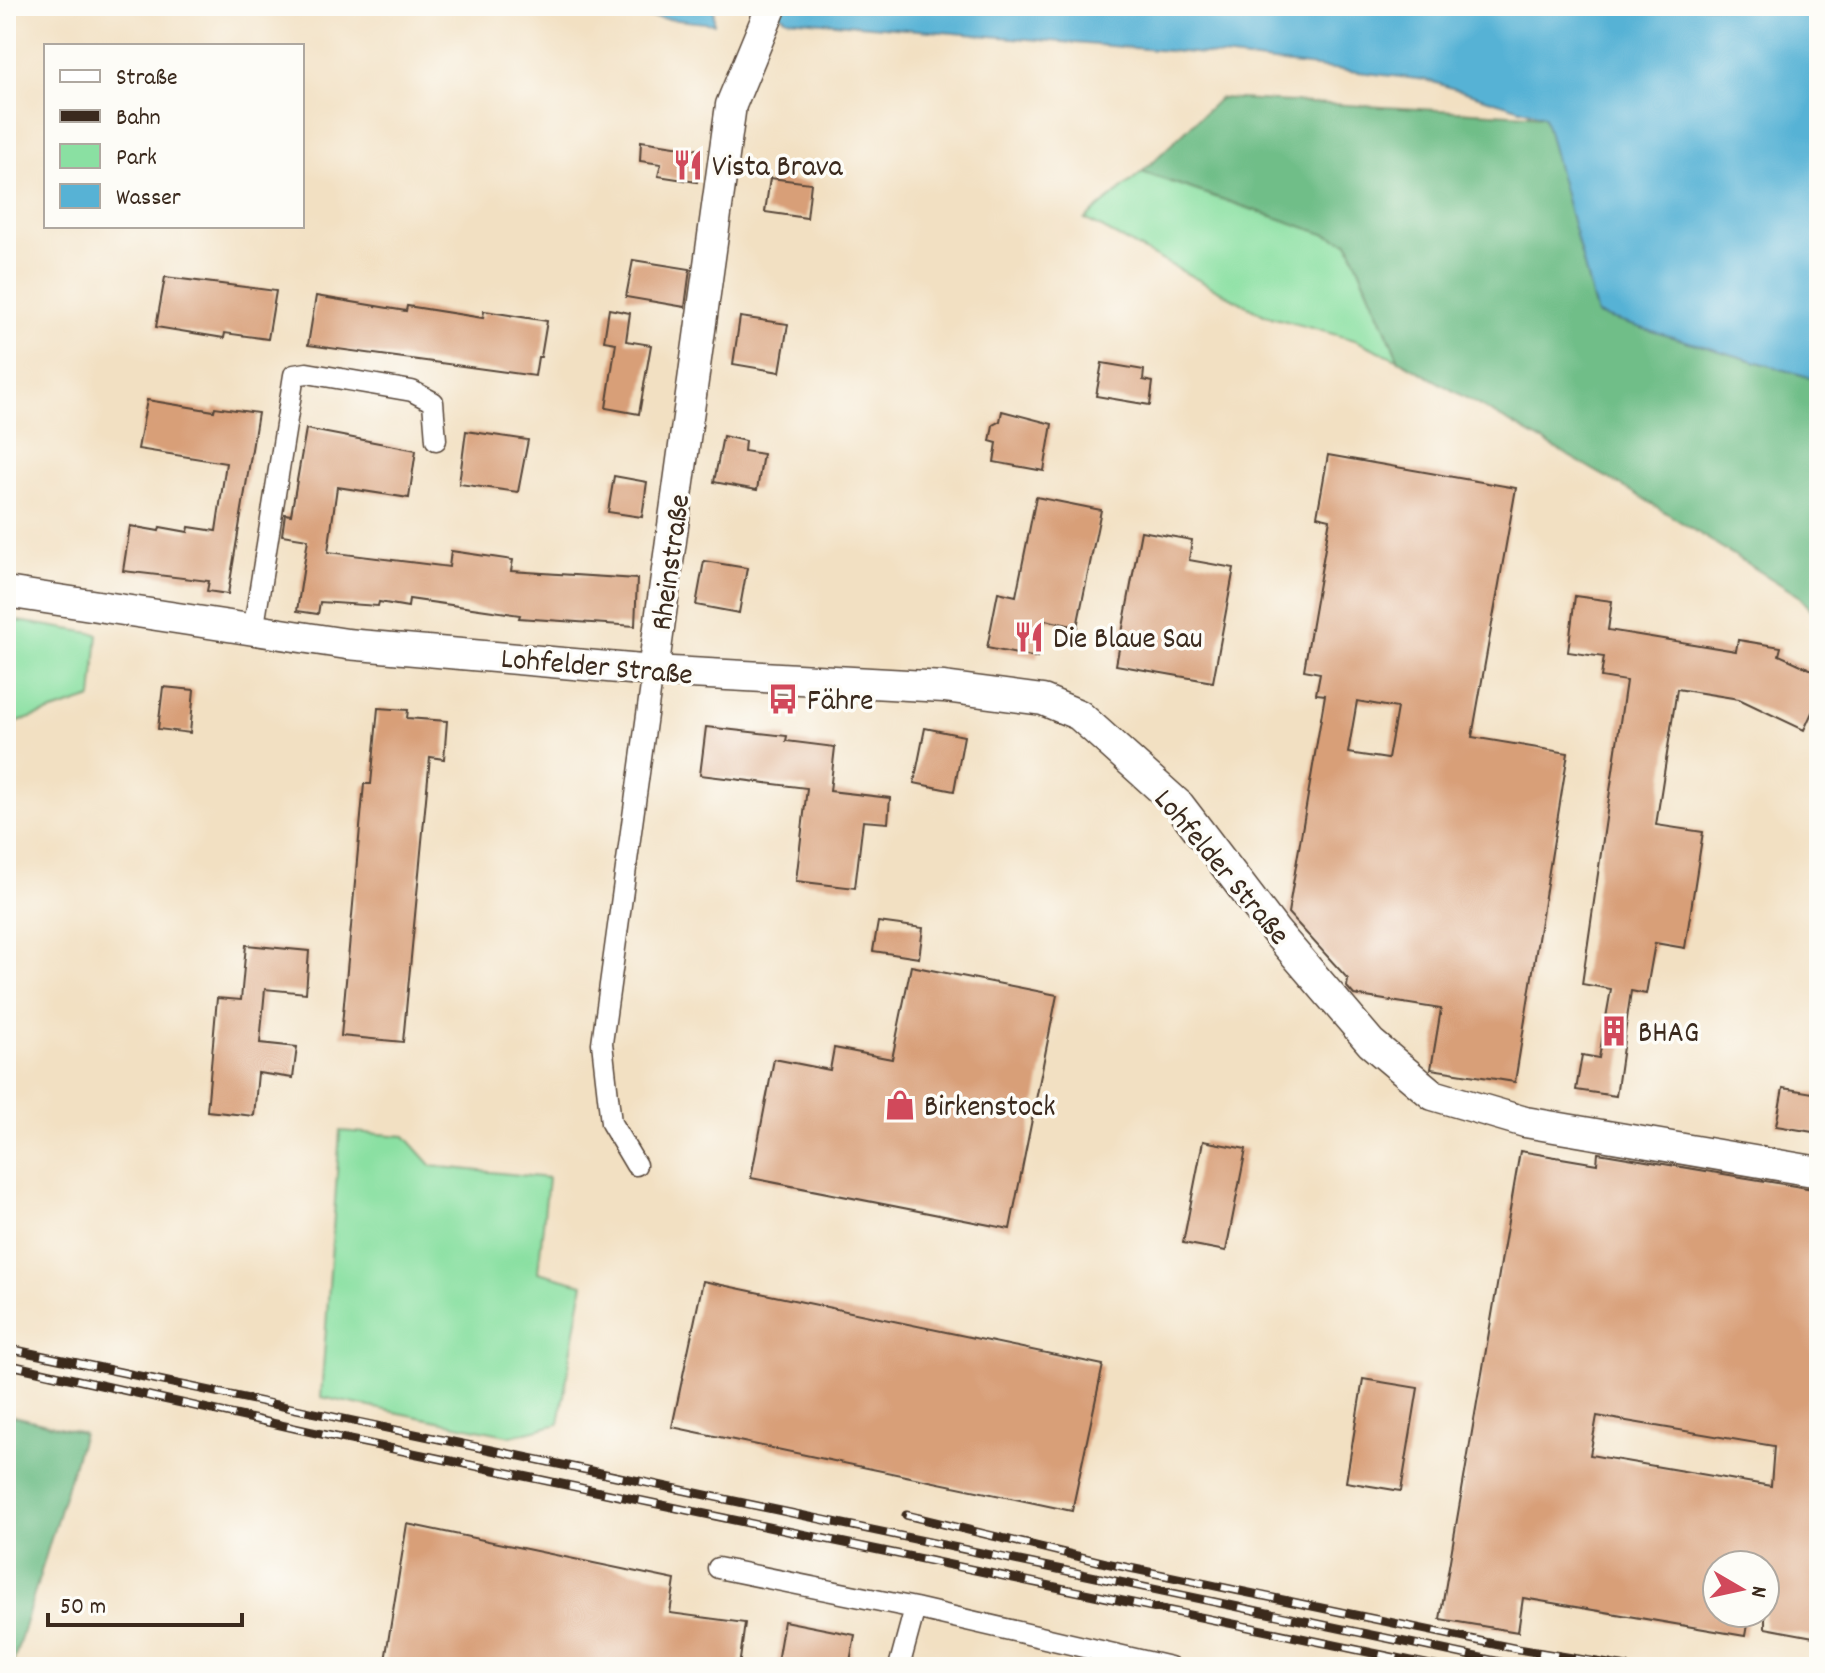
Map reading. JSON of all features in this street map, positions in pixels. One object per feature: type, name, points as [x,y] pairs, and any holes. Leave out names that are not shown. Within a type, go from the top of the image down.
[{"type":"street","name":"Rheinstraße","points":[[636,1165],[611,1123],[602,1043],[731,105],[771,8]]},
{"type":"street","points":[[253,632],[294,375],[307,373],[412,391],[433,402],[436,440]]},
{"type":"street","name":"Lohfelder Straße","points":[[6,592],[347,644],[653,671],[944,687],[1022,696],[1064,709],[1079,715],[1180,806],[1276,932],[1371,1043],[1433,1095],[1525,1122],[1819,1172]]},
{"type":"street","points":[[718,1568],[915,1608],[1170,1667]]},
{"type":"street","points":[[899,1667],[915,1608]]},
{"type":"green space","points":[[1220,98],[1545,116],[1597,315],[1819,380],[1819,618],[1799,596],[1636,494],[1399,360],[1348,242],[1142,172]]},
{"type":"green space","points":[[1142,172],[1348,242],[1399,360],[1355,340],[1264,315],[1085,219]]},
{"type":"green space","points":[[6,619],[98,634],[92,698],[6,726]]},
{"type":"green space","points":[[340,1131],[405,1136],[432,1166],[548,1178],[538,1272],[583,1284],[559,1424],[511,1436],[321,1397]]},
{"type":"green space","points":[[6,1414],[83,1433],[12,1667],[6,1667]]},
{"type":"water","points":[[545,6],[714,6],[714,24]]},
{"type":"water","points":[[768,6],[1819,6],[1819,380],[1597,315],[1544,116],[1426,80],[1205,54],[787,19]]},
{"type":"building","points":[[641,141],[702,150],[697,182],[658,176],[661,164],[640,161]]},
{"type":"building","points":[[770,178],[811,183],[807,218],[765,212]]},
{"type":"building","points":[[633,260],[690,269],[685,307],[626,297]]},
{"type":"building","points":[[165,277],[276,291],[268,339],[225,333],[224,338],[156,327]]},
{"type":"building","points":[[316,296],[406,311],[407,306],[483,318],[484,311],[547,321],[535,376],[308,345]]},
{"type":"building","points":[[609,309],[630,313],[626,341],[651,345],[639,414],[606,408],[616,343],[604,341]]},
{"type":"building","points":[[740,317],[788,324],[780,372],[733,364]]},
{"type":"building","points":[[1102,363],[1144,370],[1143,380],[1153,382],[1150,405],[1096,396]]},
{"type":"building","points":[[147,400],[214,411],[215,407],[258,413],[228,594],[207,591],[209,581],[123,571],[130,526],[159,531],[160,527],[188,532],[189,527],[216,531],[226,463],[138,449]]},
{"type":"building","points":[[1002,411],[1052,424],[1044,471],[994,462],[997,443],[990,441],[993,425],[1000,421]]},
{"type":"building","points":[[306,429],[416,450],[409,498],[337,487],[328,552],[449,567],[451,551],[513,560],[511,571],[637,579],[635,626],[519,618],[520,615],[409,599],[408,607],[379,602],[378,606],[320,602],[318,614],[297,611],[308,539],[282,535],[285,514],[291,515]]},
{"type":"building","points":[[466,431],[528,440],[518,492],[459,484]]},
{"type":"building","points":[[723,436],[745,441],[744,451],[763,454],[757,490],[714,482]]},
{"type":"building","points":[[1328,455],[1516,488],[1472,737],[1568,753],[1515,1082],[1431,1069],[1441,1009],[1354,995],[1347,987],[1348,979],[1288,913],[1325,695],[1316,694],[1320,673],[1304,670],[1330,519],[1317,516]],"holes":[[[1357,701],[1397,708],[1388,759],[1348,753]]]},
{"type":"building","points":[[614,476],[647,482],[642,517],[608,512]]},
{"type":"building","points":[[1036,497],[1101,510],[1077,627],[1045,620],[1037,658],[987,648],[998,592],[1016,596]]},
{"type":"building","points":[[1141,531],[1192,540],[1189,560],[1234,568],[1213,682],[1116,665]]},
{"type":"building","points":[[704,561],[747,568],[739,613],[696,605]]},
{"type":"building","points":[[1575,596],[1612,601],[1608,630],[1736,651],[1738,640],[1781,647],[1779,655],[1819,673],[1819,697],[1804,730],[1739,699],[1677,689],[1656,825],[1703,832],[1685,948],[1655,943],[1646,994],[1631,991],[1616,1096],[1576,1090],[1582,1055],[1599,1058],[1611,989],[1582,984],[1626,681],[1601,677],[1604,657],[1568,652]]},
{"type":"building","points":[[163,687],[194,690],[190,733],[158,729]]},
{"type":"building","points":[[378,708],[408,710],[407,718],[447,721],[444,759],[430,757],[403,1042],[341,1036],[364,784],[371,784]]},
{"type":"building","points":[[706,727],[787,736],[786,741],[835,747],[830,791],[890,798],[888,823],[863,821],[855,888],[796,881],[807,788],[700,775]]},
{"type":"building","points":[[925,728],[964,736],[954,791],[914,783]]},
{"type":"building","points":[[878,922],[923,928],[919,958],[873,951]]},
{"type":"building","points":[[246,945],[309,951],[306,993],[265,989],[260,1043],[297,1047],[293,1078],[258,1073],[254,1116],[207,1111],[217,998],[241,1000]]},
{"type":"building","name":"Birkenstock","points":[[911,966],[1057,995],[1010,1229],[751,1178],[774,1059],[830,1070],[834,1048],[892,1059]]},
{"type":"building","points":[[1783,1088],[1819,1094],[1819,1133],[1776,1126]]},
{"type":"building","points":[[1203,1141],[1246,1149],[1226,1251],[1183,1243]]},
{"type":"building","points":[[1520,1151],[1597,1164],[1598,1153],[1819,1190],[1819,1638],[1770,1629],[1781,1629],[1781,1549],[1701,1549],[1701,1628],[1523,1598],[1518,1632],[1440,1619]],"holes":[[[1597,1416],[1774,1446],[1771,1486],[1590,1455]]]},
{"type":"building","points":[[703,1281],[1103,1365],[1072,1511],[672,1427]]},
{"type":"building","points":[[1363,1379],[1418,1388],[1401,1491],[1346,1482]]},
{"type":"building","points":[[407,1524],[675,1580],[670,1613],[745,1623],[739,1667],[384,1667]]},
{"type":"building","points":[[784,1621],[855,1635],[849,1667],[804,1667],[777,1662]]},
{"type":"building","points":[[1704,1629],[1746,1629],[1745,1636]]},
{"type":"railway","points":[[6,1348],[1524,1667]]},
{"type":"railway","points":[[6,1364],[312,1432],[1440,1667]]},
{"type":"railway","points":[[906,1515],[1106,1563],[1518,1649],[1627,1667]]},
{"type":"place","name":"Vista Brava","points":[[688,165]]},
{"type":"place","name":"Die Blaue Sau","points":[[1029,637]]},
{"type":"place","name":"Fähre","points":[[783,699]]},
{"type":"place","name":"BHAG","points":[[1614,1031]]},
{"type":"place","name":"Birkenstock","points":[[900,1105]]}]
